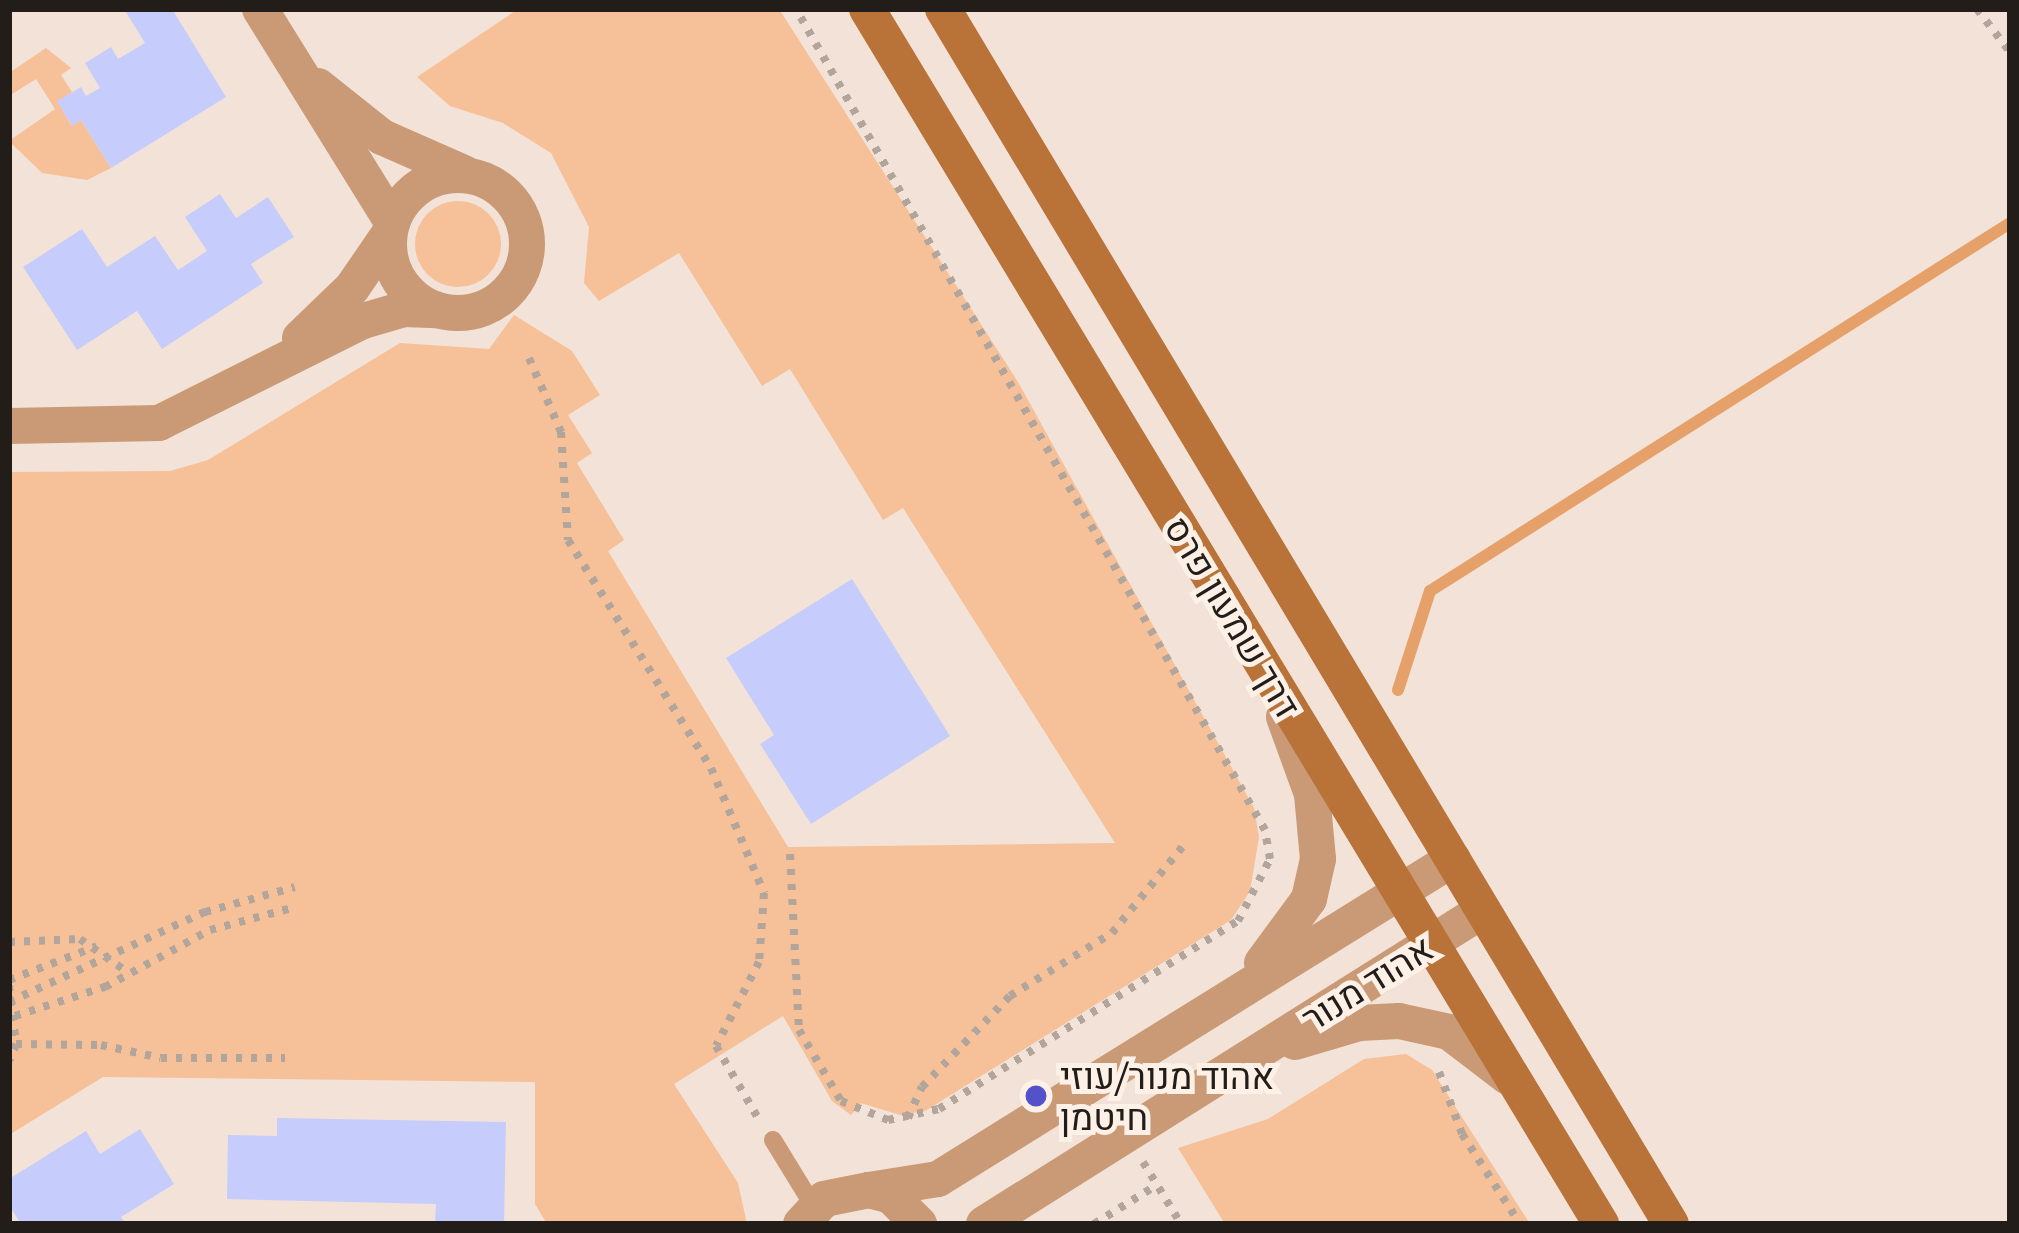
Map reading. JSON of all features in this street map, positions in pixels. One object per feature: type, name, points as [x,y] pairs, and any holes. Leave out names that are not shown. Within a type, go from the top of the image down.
[{"type":"street","points":[[260,9],[390,228],[401,283],[436,310]]},
{"type":"street","name":"דרך שמעון פרס","points":[[867,9],[1601,1224]]},
{"type":"street","name":"דרך שמעון פרס","points":[[943,9],[1671,1224]]},
{"type":"street","points":[[9,426],[159,423],[383,314],[482,310],[516,284],[526,261],[522,216],[492,183],[394,144],[304,78]]},
{"type":"street","points":[[271,365],[352,289],[424,182],[470,175]]},
{"type":"street","name":"אהוד מנור","points":[[1222,1001],[1295,923],[1318,859],[1312,794],[1271,679]]},
{"type":"street","name":"אהוד מנור","points":[[807,1215],[869,1190],[938,1179],[1453,859]]},
{"type":"street","name":"אהוד מנור","points":[[985,1224],[1482,911]]},
{"type":"street","name":"אהוד מנור","points":[[1251,1055],[1359,1023],[1399,1021],[1478,1047],[1519,1088]]},
{"type":"street","points":[[869,1190],[891,1196],[920,1224]]},
{"type":"lane","points":[[773,1141],[807,1215]]},
{"type":"path","points":[[790,854],[799,1030],[807,1052],[841,1101],[870,1117],[907,1120],[939,1109],[1238,921],[1270,859],[1265,830],[796,9]]},
{"type":"path","points":[[1977,9],[2010,52]]},
{"type":"path","points":[[529,358],[561,432],[568,540],[711,768],[764,893],[759,962],[716,1046],[773,1141]]},
{"type":"path","points":[[907,1120],[922,1087],[1010,996],[1112,933],[1183,846]]},
{"type":"path","points":[[12,1001],[205,912],[295,887]]},
{"type":"path","points":[[15,1016],[129,974],[210,930],[296,908]]},
{"type":"path","points":[[9,942],[58,935],[97,945],[129,974]]},
{"type":"path","points":[[9,1061],[16,1043],[9,982],[97,945]]},
{"type":"path","points":[[16,1043],[101,1045],[161,1058],[285,1058]]},
{"type":"path","points":[[1434,1058],[1462,1134],[1520,1224]]},
{"type":"path","points":[[1142,1161],[1181,1224]]},
{"type":"path","points":[[1094,1224],[1157,1185]]},
{"type":"path","points":[[1112,1213],[1119,1224]]},
{"type":"shaded area","points":[[518,9],[779,9],[1018,382],[1254,808],[1259,837],[1250,891],[1231,920],[925,1111],[900,1115],[861,1103],[851,1115],[832,1101],[783,1016],[674,1084],[738,1183],[747,1224],[547,1224],[535,1204],[535,1082],[103,1077],[9,1135],[9,472],[170,471],[208,460],[400,343],[489,349],[514,315],[572,351],[600,395],[568,415],[592,453],[577,463],[624,540],[608,551],[788,847],[1115,843],[903,508],[883,520],[790,369],[762,386],[679,253],[599,301],[584,283],[589,227],[551,153],[503,123],[450,106],[417,77]]},
{"type":"shaded area","points":[[46,48],[71,68],[61,75],[72,92],[58,102],[71,125],[81,120],[111,168],[87,180],[42,173],[9,141],[55,109],[36,79],[9,96],[9,73]]},
{"type":"shaded area","points":[[458,201],[488,214],[501,244],[488,274],[458,287],[428,274],[415,244],[428,214]]},
{"type":"shaded area","points":[[1406,1054],[1432,1070],[1530,1224],[1225,1224],[1178,1148],[1268,1119],[1364,1059]]},
{"type":"building","points":[[124,9],[172,9],[226,97],[111,168],[81,120],[72,126],[57,101],[81,87],[86,96],[100,88],[85,63],[111,47],[118,59],[145,43]]},
{"type":"building","points":[[220,194],[236,218],[268,197],[294,237],[251,264],[263,283],[162,349],[137,311],[77,350],[23,267],[82,229],[107,267],[155,236],[178,270],[207,251],[185,217]]},
{"type":"building","points":[[852,579],[950,736],[811,824],[760,744],[774,735],[726,658]]},
{"type":"building","points":[[277,1118],[506,1122],[504,1224],[435,1224],[436,1204],[227,1199],[228,1135],[277,1136]]},
{"type":"building","points":[[140,1129],[174,1184],[121,1217],[126,1224],[21,1224],[9,1205],[9,1179],[86,1131],[100,1154]]},
{"type":"waterway","points":[[1398,690],[1430,591],[2010,223]]},
{"type":"place","name":"אהוד מנור/עוזי חיטמן","points":[[1036,1096]]}]
